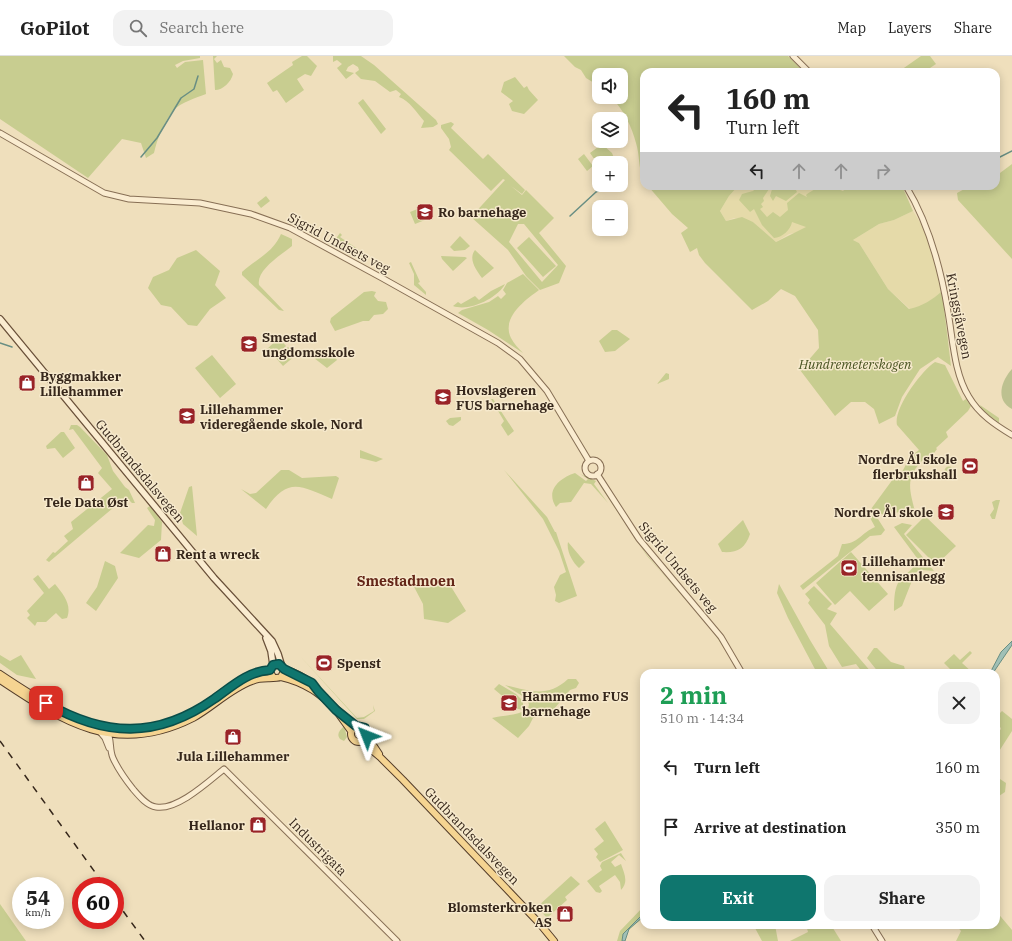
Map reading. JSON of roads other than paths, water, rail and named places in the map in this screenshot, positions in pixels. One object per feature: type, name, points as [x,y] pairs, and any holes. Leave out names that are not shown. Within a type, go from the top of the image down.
[{"type":"main road","name":"Gudbrandsdalsvegen","points":[[0,319],[214,578],[274,645],[282,667]]},
{"type":"main road","name":"Gudbrandsdalsvegen","points":[[266,636],[271,651],[271,668]]},
{"type":"main road","points":[[281,677],[282,667]]},
{"type":"main road","points":[[190,717],[250,675],[271,668],[282,667],[312,683],[336,710],[356,726],[365,728],[367,736],[362,742],[356,742],[352,739],[351,731],[336,710]]},
{"type":"main road","points":[[271,668],[273,677]]},
{"type":"main road","points":[[0,674],[59,711],[111,734],[144,733],[173,724],[190,717],[248,682],[258,678],[281,677],[302,683],[318,691]]},
{"type":"main road","points":[[0,680],[66,721],[101,729],[134,728],[173,724]]},
{"type":"main road","points":[[351,731],[356,726]]},
{"type":"main road","name":"Gudbrandsdalsvegen","points":[[367,736],[380,757]]},
{"type":"main road","name":"Gudbrandsdalsvegen","points":[[362,742],[380,757],[554,941]]},
{"type":"main road","name":"Gudbrandsdalsvegen","points":[[546,931],[549,941]]},
{"type":"street","points":[[793,56],[805,68]]},
{"type":"street","name":"Sigrid Undsets veg","points":[[0,133],[104,193],[129,199],[200,203],[251,214],[290,228],[382,278],[498,343],[520,359],[534,374],[546,391],[589,461]]},
{"type":"street","name":"Kringsjåvegen","points":[[908,190],[928,232],[938,263],[959,374],[965,390],[983,414],[1012,435]]},
{"type":"street","points":[[589,461],[595,461],[598,463],[600,469],[597,474],[593,476],[587,473],[585,467],[589,461]]},
{"type":"street","name":"Sigrid Undsets veg","points":[[597,474],[639,539],[721,637],[740,669]]},
{"type":"street","points":[[101,729],[111,753]]},
{"type":"street","points":[[111,734],[111,753]]},
{"type":"street","name":"Industrigata","points":[[111,753],[120,771],[140,798],[157,808],[174,805],[224,769],[397,941]]},
{"type":"street","points":[[874,929],[882,941]]},
{"type":"water","points":[[1012,641],[1012,645],[996,669],[992,669],[1001,652]]},
{"type":"water","points":[[640,917],[640,919],[629,929],[625,941],[622,941],[623,934]]},
{"type":"waterway","points":[[141,157],[157,138],[181,98],[194,89],[198,76]]},
{"type":"waterway","points":[[1000,157],[1012,151]]},
{"type":"waterway","points":[[570,216],[596,192]]},
{"type":"waterway","points":[[0,343],[12,347]]},
{"type":"railway","points":[[0,741],[98,877]]},
{"type":"railway","points":[[124,912],[145,941]]},
{"type":"place","name":"Ro barnehage","points":[[425,212]]},
{"type":"place","name":"Smestad ungdomsskole","points":[[249,344]]},
{"type":"place","name":"Byggmakker Lillehammer","points":[[27,383]]},
{"type":"place","name":"Hovslageren FUS barnehage","points":[[443,397]]},
{"type":"place","name":"Lillehammer videregående skole, Nord","points":[[187,416]]},
{"type":"place","name":"Nordre Ål skole flerbrukshall","points":[[970,466]]},
{"type":"place","name":"Tele Data Øst","points":[[86,483]]},
{"type":"place","name":"Nordre Ål skole","points":[[946,512]]},
{"type":"place","name":"Rent a wreck","points":[[163,554]]},
{"type":"place","name":"Lillehammer tennisanlegg","points":[[849,568]]},
{"type":"place","name":"Spenst","points":[[324,663]]},
{"type":"place","name":"Hammermo FUS barnehage","points":[[509,703]]},
{"type":"place","name":"Jula Lillehammer","points":[[233,737]]},
{"type":"place","name":"Hellanor","points":[[258,825]]},
{"type":"place","name":"Blomsterkroken AS","points":[[565,914]]},
{"type":"district","name":"Smestadmoen","points":[[406,581]]},
{"type":"park label","name":"Hundremeterskogen","points":[[855,364]]}]
